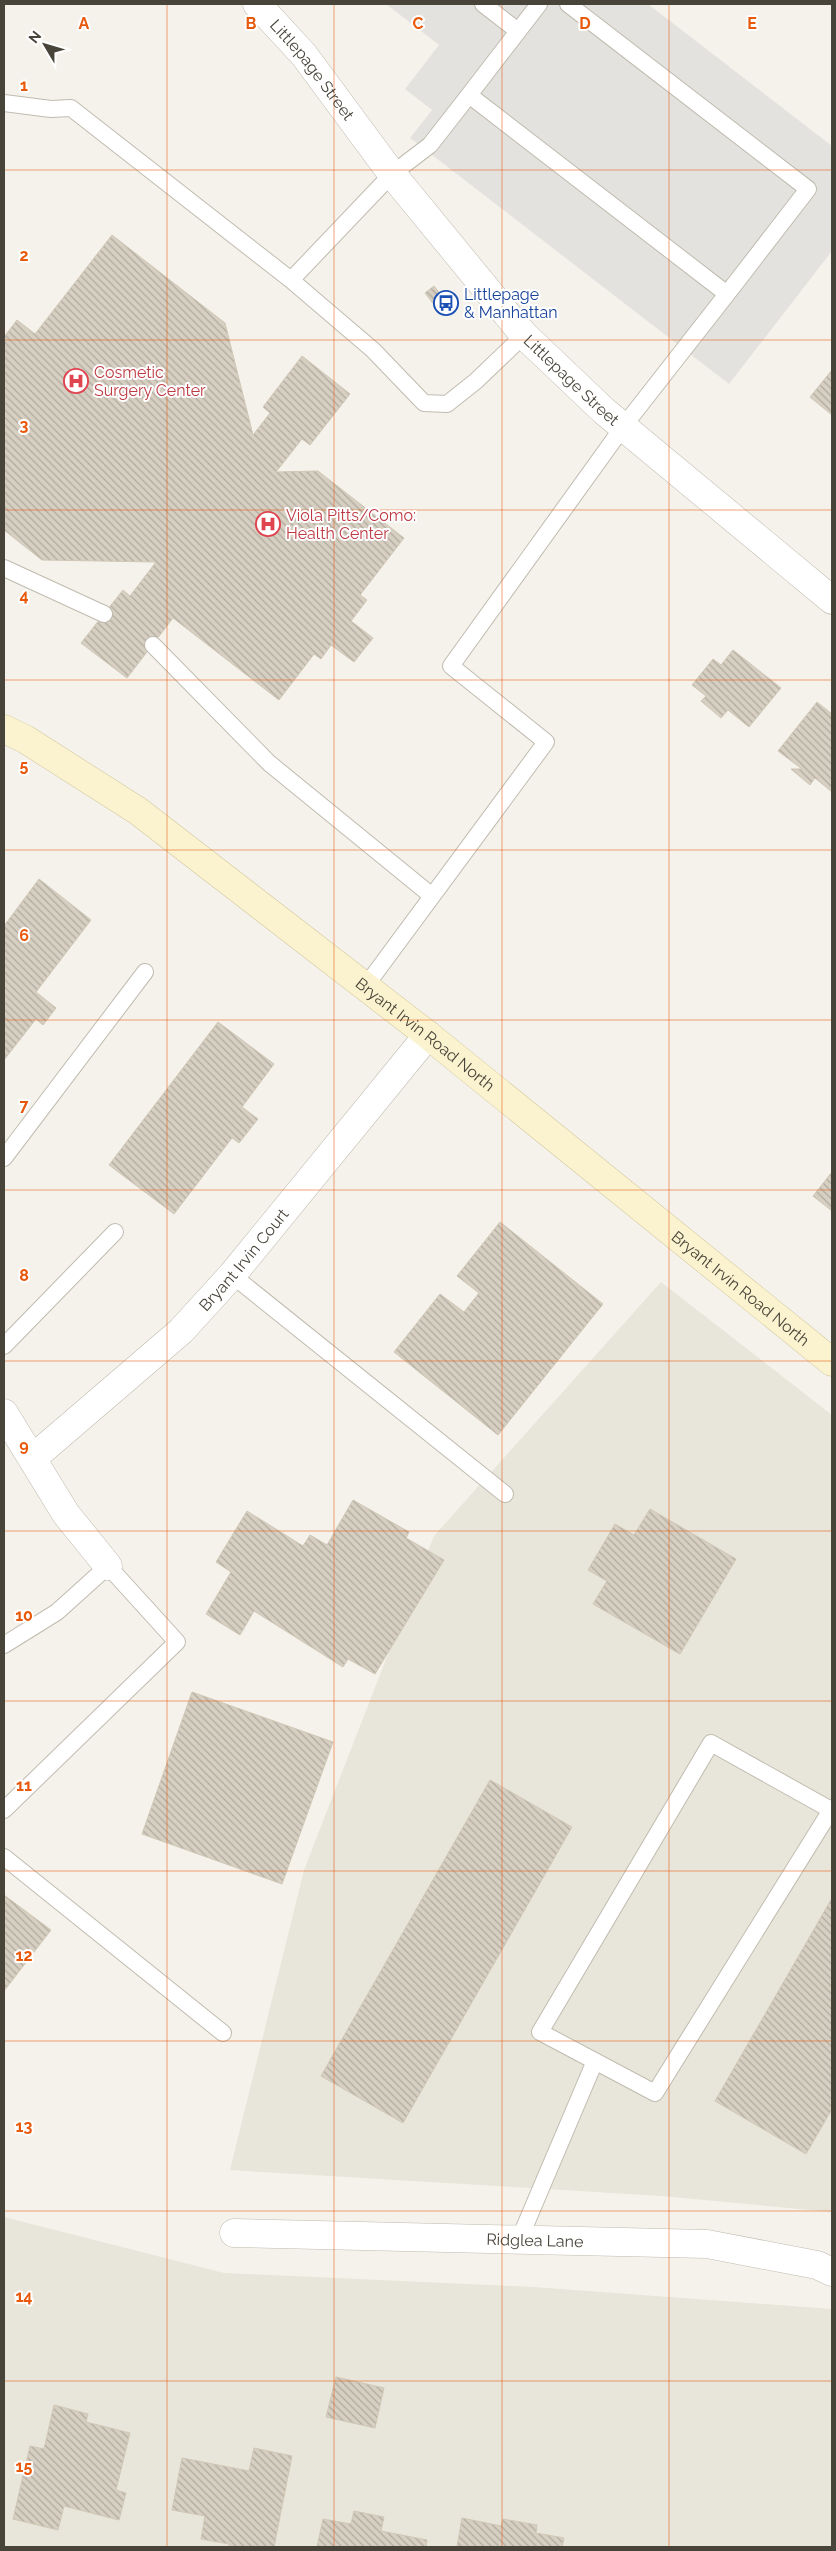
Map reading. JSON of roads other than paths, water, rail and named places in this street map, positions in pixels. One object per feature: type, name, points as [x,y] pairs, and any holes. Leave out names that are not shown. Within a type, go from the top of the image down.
[{"type":"main road","name":"Bryant Irvin Road North","points":[[4,729],[25,739],[138,811],[428,1035],[832,1362]]},
{"type":"street","name":"Littlepage Street","points":[[257,4],[304,55],[392,174],[524,334],[624,427],[832,600]]},
{"type":"street","name":"Bryant Irvin Court","points":[[33,1458],[181,1331],[232,1275],[428,1035]]},
{"type":"street","points":[[4,1413],[66,1514],[108,1566]]},
{"type":"street","name":"Ridglea Lane","points":[[234,2233],[707,2244],[817,2265],[832,2272]]},
{"type":"lane","points":[[483,4],[518,31]]},
{"type":"lane","points":[[291,280],[392,174],[430,145],[539,4]]},
{"type":"lane","points":[[365,987],[546,742],[451,666],[624,427],[808,189],[568,4]]},
{"type":"lane","points":[[469,94],[727,294]]},
{"type":"lane","points":[[4,104],[50,109],[71,108],[291,280],[373,350],[424,403],[447,404],[476,381],[524,334]]},
{"type":"lane","points":[[4,568],[104,614]]},
{"type":"lane","points":[[153,645],[269,763],[432,896]]},
{"type":"lane","points":[[4,1158],[145,972]]},
{"type":"lane","points":[[4,1346],[115,1232]]},
{"type":"lane","points":[[232,1275],[505,1494]]},
{"type":"lane","points":[[4,1646],[57,1612],[108,1566],[177,1642],[4,1810]]},
{"type":"lane","points":[[711,1743],[832,1809],[655,2092],[540,2032],[711,1743]]},
{"type":"lane","points":[[4,1857],[223,2033]]},
{"type":"lane","points":[[518,2240],[595,2061]]},
{"type":"place","name":"Littlepage & Manhattan","points":[[446,303]]},
{"type":"place","name":"Cosmetic Surgery Center","points":[[76,381]]},
{"type":"place","name":"Viola Pitts/Como: Health Center","points":[[268,524]]}]
